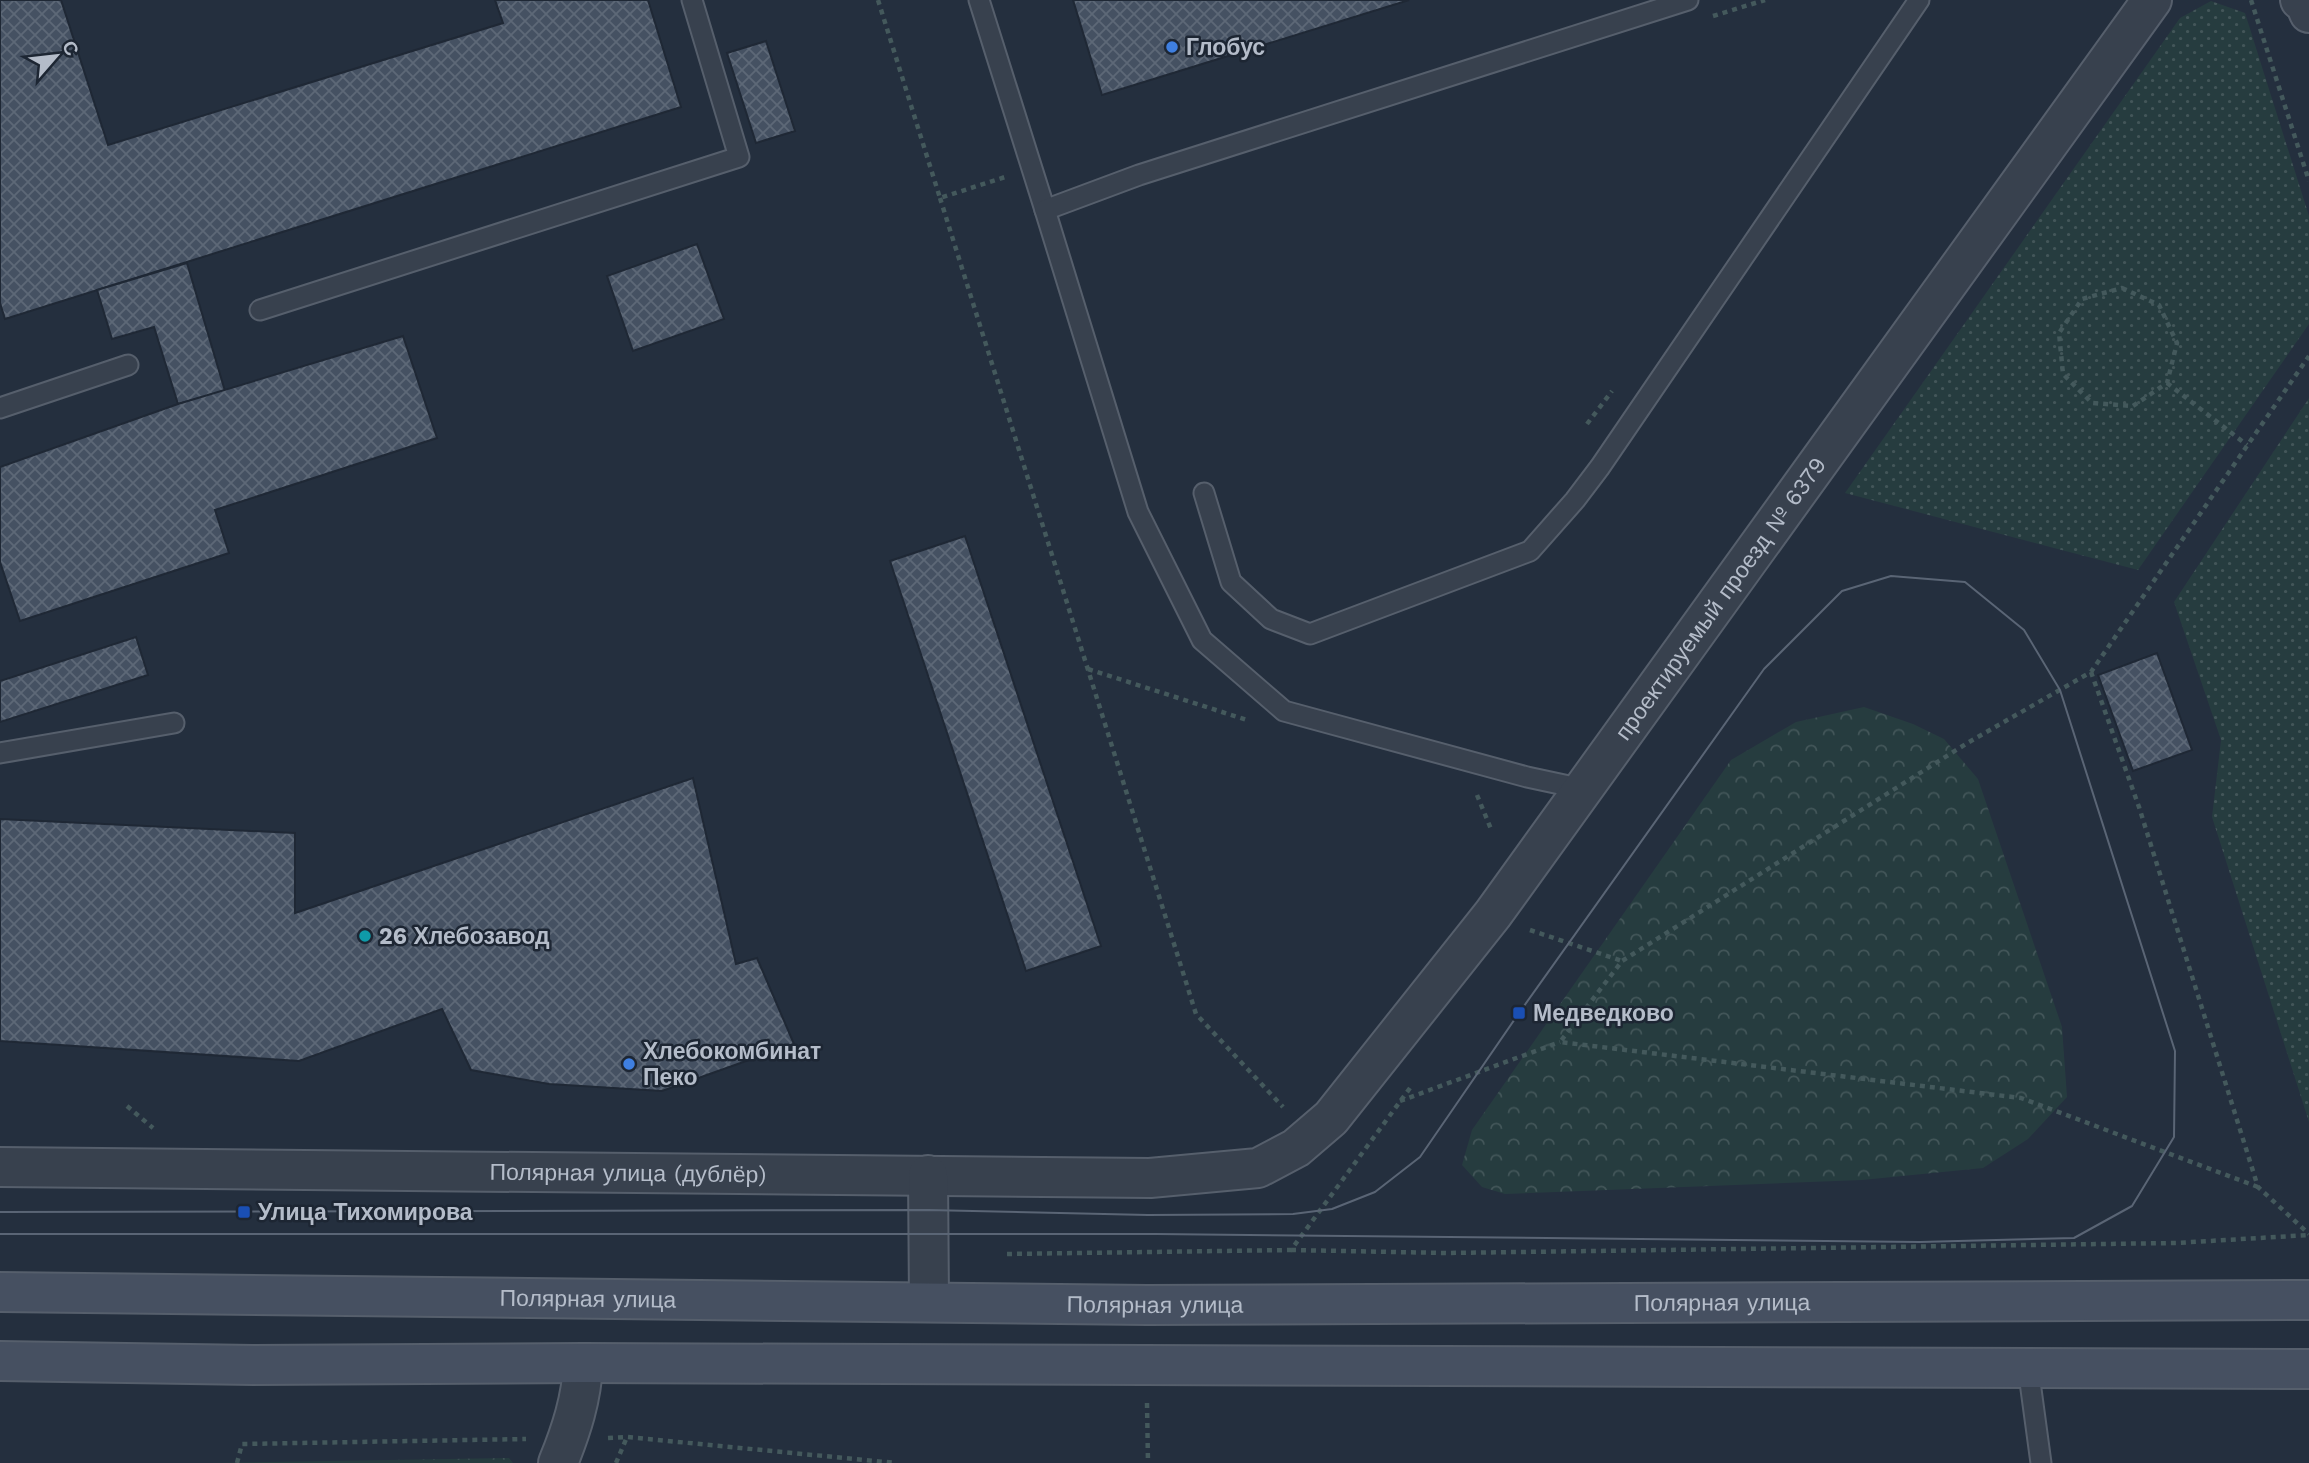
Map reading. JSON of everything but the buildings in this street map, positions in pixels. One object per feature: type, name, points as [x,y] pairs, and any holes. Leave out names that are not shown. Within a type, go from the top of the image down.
[{"type":"main road","name":"Полярная улица","points":[[0,1292],[1186,1305],[2309,1300]]},
{"type":"main road","points":[[0,1361],[253,1365],[583,1363],[2309,1369]]},
{"type":"street","name":"проектируемый проезд № 6379","points":[[1258,1168],[1296,1148],[1331,1118],[1493,914],[2152,0]]},
{"type":"street","points":[[2300,0],[2304,1],[2309,13]]},
{"type":"street","name":"Полярная улица (дублёр)","points":[[0,1167],[1150,1178],[1258,1168]]},
{"type":"street","points":[[928,1175],[929,1301]]},
{"type":"street","points":[[558,1463],[582,1387],[583,1363]]},
{"type":"lane","points":[[260,310],[739,157],[692,0]]},
{"type":"lane","points":[[979,0],[1138,512],[1202,640],[1284,711],[1527,778],[1583,789]]},
{"type":"lane","points":[[1045,210],[1139,175],[1688,0]]},
{"type":"lane","points":[[1204,493],[1231,582],[1271,619],[1310,634],[1530,551],[1600,467],[1919,0]]},
{"type":"lane","points":[[0,408],[128,365]]},
{"type":"lane","points":[[0,753],[174,723]]},
{"type":"lane","points":[[2028,1367],[2041,1463]]},
{"type":"path","points":[[877,0],[1196,1014],[1292,1116]]},
{"type":"path","points":[[2251,0],[2309,181]]},
{"type":"path","points":[[940,198],[1012,175]]},
{"type":"path","points":[[2122,288],[2159,305],[2177,343],[2167,383],[2133,406],[2092,403],[2063,374],[2059,333],[2082,299],[2122,288]]},
{"type":"path","points":[[1560,1042],[1622,961],[1969,742],[2091,672],[2309,356]]},
{"type":"path","points":[[2167,383],[2247,445]]},
{"type":"path","points":[[2091,672],[2139,807],[2258,1187]]},
{"type":"path","points":[[1399,1101],[1560,1042],[2021,1098],[2258,1187],[2309,1234]]},
{"type":"path","points":[[1291,1250],[1446,1253],[2148,1243],[2309,1234]]},
{"type":"path","points":[[1007,1254],[1147,1251]]},
{"type":"path","points":[[1146,1391],[1148,1463]]},
{"type":"path","points":[[616,1463],[627,1437]]},
{"type":"path","points":[[237,1463],[242,1444]]},
{"type":"green space","points":[[2211,1],[2245,13],[2309,216],[2309,324],[2138,570],[1845,493],[2180,18]]},
{"type":"green space","points":[[2309,398],[2309,1122],[2212,817],[2221,740],[2174,602]]},
{"type":"green space","points":[[1864,707],[1913,724],[1944,739],[1978,779],[2062,1027],[2067,1097],[2028,1139],[1983,1168],[1862,1180],[1505,1194],[1482,1187],[1462,1165],[1472,1130],[1731,760],[1796,722]]},
{"type":"green space","points":[[509,1458],[513,1463],[211,1463]]},
{"type":"tram line","points":[[0,1212],[928,1210],[1148,1215],[1293,1214],[1332,1209],[1375,1192],[1420,1157],[1764,669],[1842,591],[1891,576],[1965,582],[2024,630],[2060,690],[2175,1051],[2174,1137],[2132,1206],[2074,1238],[1920,1242],[1157,1234],[0,1234]]},
{"type":"place","name":"Глобус","points":[[1172,47]]},
{"type":"place","name":"26 Хлебозавод","points":[[365,936]]},
{"type":"place","name":"Медведково","points":[[1519,1013]]},
{"type":"place","name":"Хлебокомбинат Пеко","points":[[629,1064]]},
{"type":"place","name":"Улица Тихомирова","points":[[244,1212]]}]
